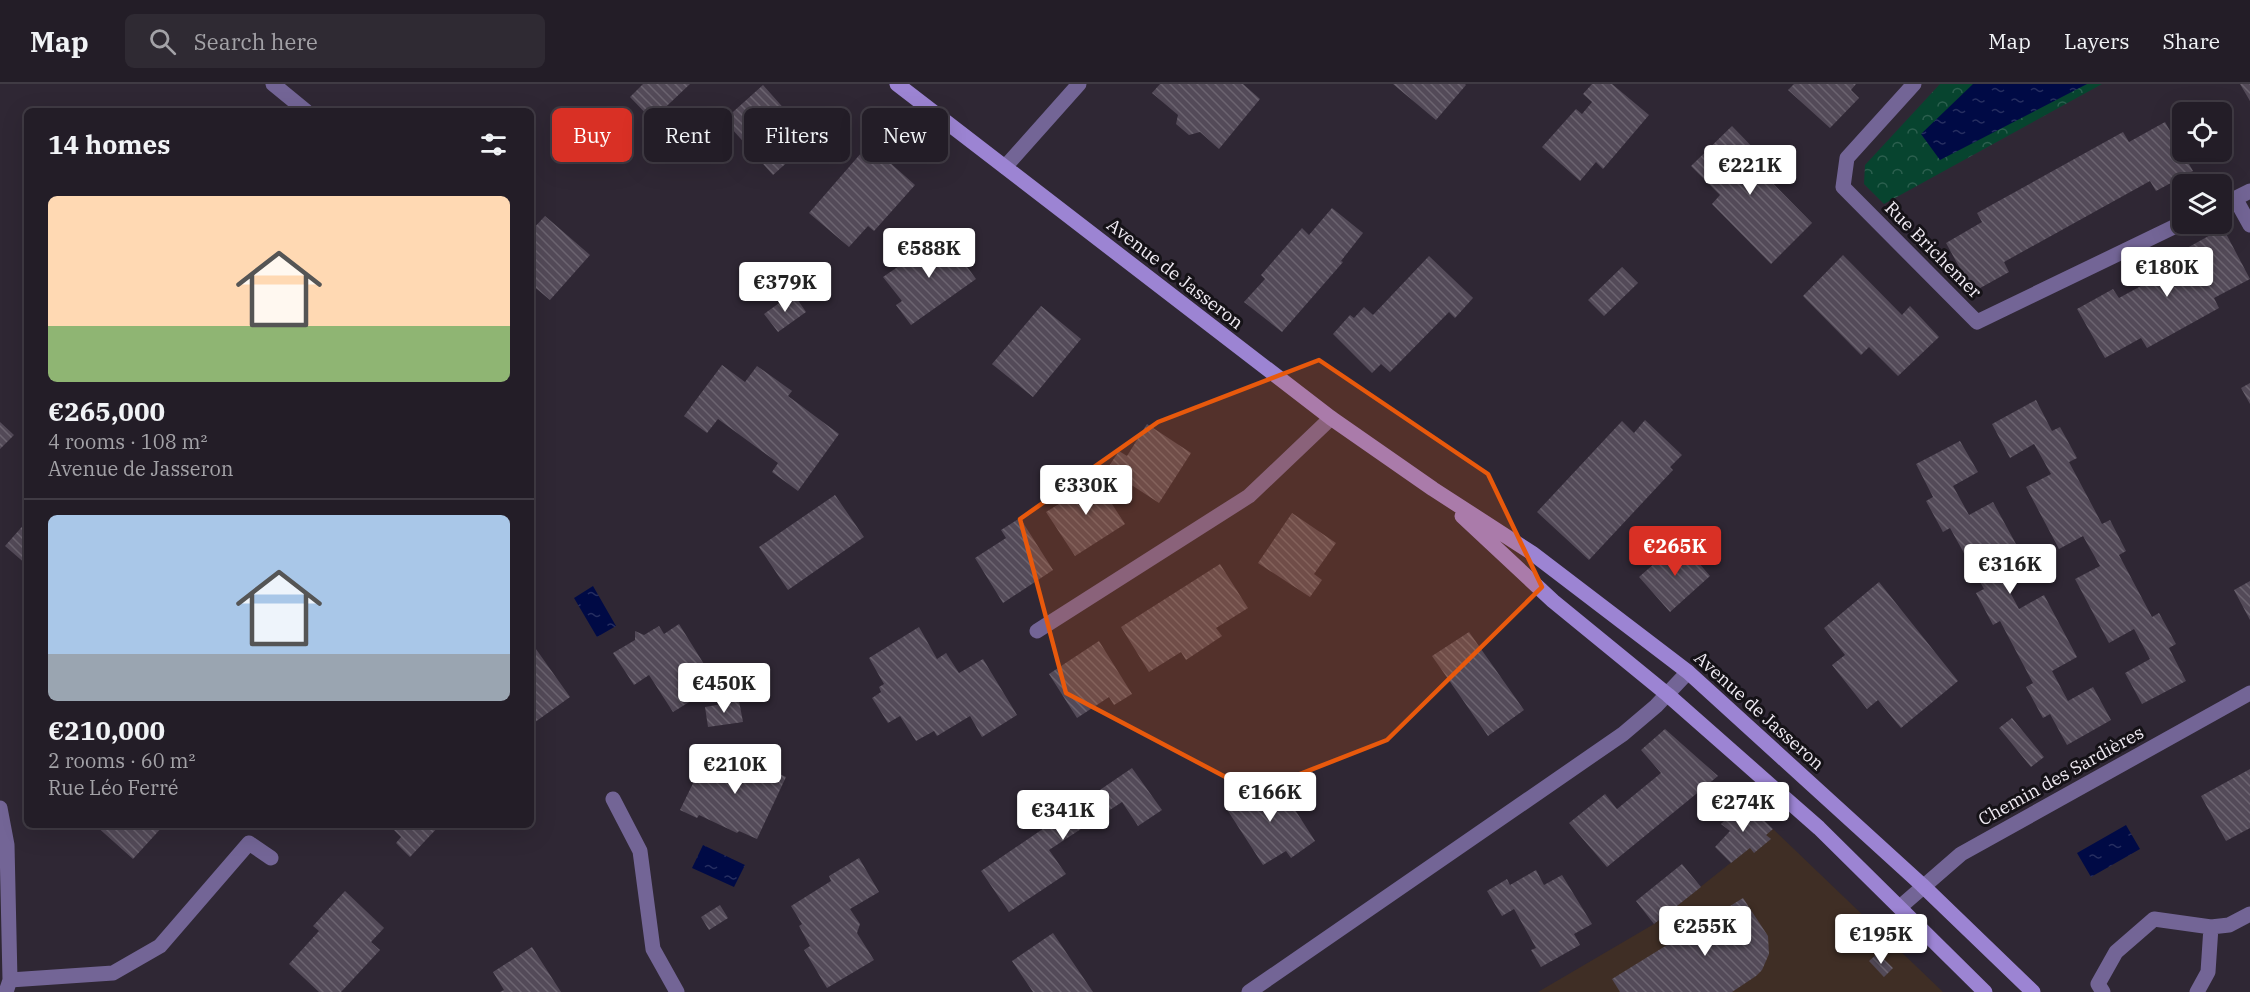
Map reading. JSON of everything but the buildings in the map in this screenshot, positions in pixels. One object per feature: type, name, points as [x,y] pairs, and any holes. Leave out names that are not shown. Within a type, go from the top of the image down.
[{"type":"main road","name":"Avenue de Jasseron","points":[[897,84],[1331,418],[1433,489],[1532,553],[1688,672],[1922,885],[2033,992]]},
{"type":"main road","name":"Avenue de Jasseron","points":[[1433,489],[1553,601],[1668,695],[1819,828],[1985,992]]},
{"type":"street","points":[[273,84],[302,108]]},
{"type":"street","points":[[1005,167],[1079,84]]},
{"type":"street","name":"Rue Brichemer","points":[[1914,84],[1847,158],[1843,187],[1977,322],[2172,228]]},
{"type":"street","points":[[2232,199],[2250,191]]},
{"type":"street","points":[[2232,205],[2250,225]]},
{"type":"street","points":[[1037,631],[1249,496],[1331,418]]},
{"type":"street","points":[[1249,992],[1623,734],[1668,695],[1688,672]]},
{"type":"street","name":"Chemin des Sardières","points":[[1900,907],[1922,885],[1961,854],[2250,693]]},
{"type":"street","points":[[613,799],[640,851],[653,949],[677,992]]},
{"type":"street","points":[[0,808],[7,845],[8,986],[113,973],[160,946],[249,843],[271,858]]},
{"type":"street","points":[[2103,992],[2097,984],[2116,952],[2154,919],[2211,927],[2229,925],[2250,915]]},
{"type":"street","points":[[2198,992],[2208,972],[2211,927]]},
{"type":"highlighted area","points":[[1319,360],[1488,474],[1542,587],[1387,740],[1254,792],[1066,693],[1020,519],[1158,422]]},
{"type":"shaded area","points":[[1773,829],[1943,992],[1538,992],[1654,924]]},
{"type":"green space","points":[[1940,84],[2102,84],[1884,204],[1864,184],[1865,165]]},
{"type":"water","points":[[1973,84],[2087,84],[1940,160],[1921,134]]},
{"type":"water","points":[[593,586],[616,626],[597,637],[574,598]]},
{"type":"water","points":[[2126,825],[2140,849],[2091,877],[2077,853]]},
{"type":"water","points":[[703,845],[745,865],[734,887],[692,868]]}]
